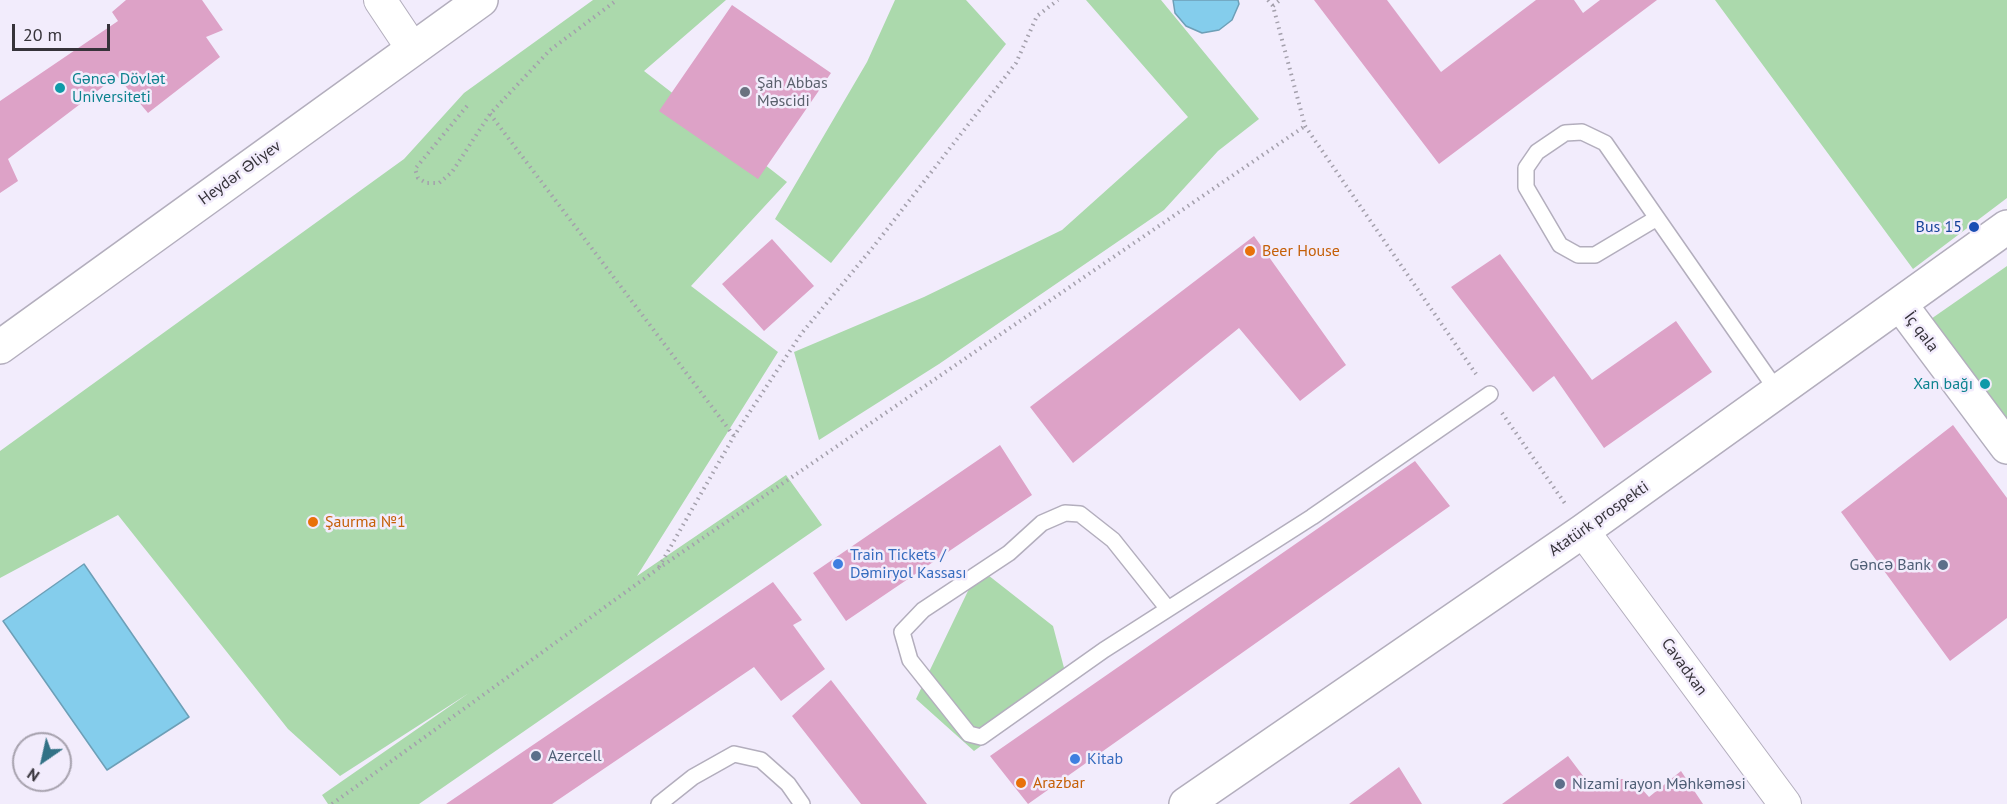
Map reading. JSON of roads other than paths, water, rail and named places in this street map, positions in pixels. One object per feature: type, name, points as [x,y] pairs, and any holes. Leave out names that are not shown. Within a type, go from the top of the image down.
[{"type":"main road","name":"Heydər Əliyev","points":[[0,346],[481,0]]},
{"type":"main road","name":"Atatürk prospekti","points":[[1186,804],[1583,531],[2007,227]]},
{"type":"main road","name":"İç qala","points":[[1900,304],[2007,447]]},
{"type":"street","points":[[380,0],[412,48]]},
{"type":"street","name":"Cavadxan","points":[[1583,531],[1785,804]]},
{"type":"lane","points":[[1657,218],[1595,255],[1578,255],[1560,244],[1526,187],[1526,168],[1537,152],[1565,133],[1582,132],[1605,142],[1778,392]]},
{"type":"lane","points":[[1168,609],[1113,540],[1080,514],[1065,513],[1042,523],[1009,554],[923,610],[902,632],[910,660],[969,734],[981,737],[1104,650],[1312,517],[1490,394]]},
{"type":"lane","points":[[659,804],[693,777],[734,754],[761,760],[788,784],[802,804]]},
{"type":"water","points":[[1173,0],[1238,0],[1239,4],[1232,20],[1219,30],[1202,33],[1186,26],[1175,13]]},
{"type":"water","points":[[84,564],[189,717],[107,770],[3,621]]},
{"type":"place","name":"Gəncə Dövlət Universiteti","points":[[60,88]]},
{"type":"place","name":"Şah Abbas Məscidi","points":[[745,92]]},
{"type":"place","name":"Bus 15","points":[[1974,227]]},
{"type":"place","name":"Beer House","points":[[1250,251]]},
{"type":"place","name":"Xan bağı","points":[[1985,384]]},
{"type":"place","name":"Şaurma №1","points":[[313,522]]},
{"type":"place","name":"Train Tickets / Dəmiryol Kassası","points":[[838,564]]},
{"type":"place","name":"Gəncə Bank","points":[[1943,565]]},
{"type":"place","name":"Azercell","points":[[536,756]]},
{"type":"place","name":"Кitab","points":[[1075,759]]},
{"type":"place","name":"Arazbar","points":[[1021,783]]},
{"type":"place","name":"Nizami rayon Məhkəməsi","points":[[1560,784]]}]
